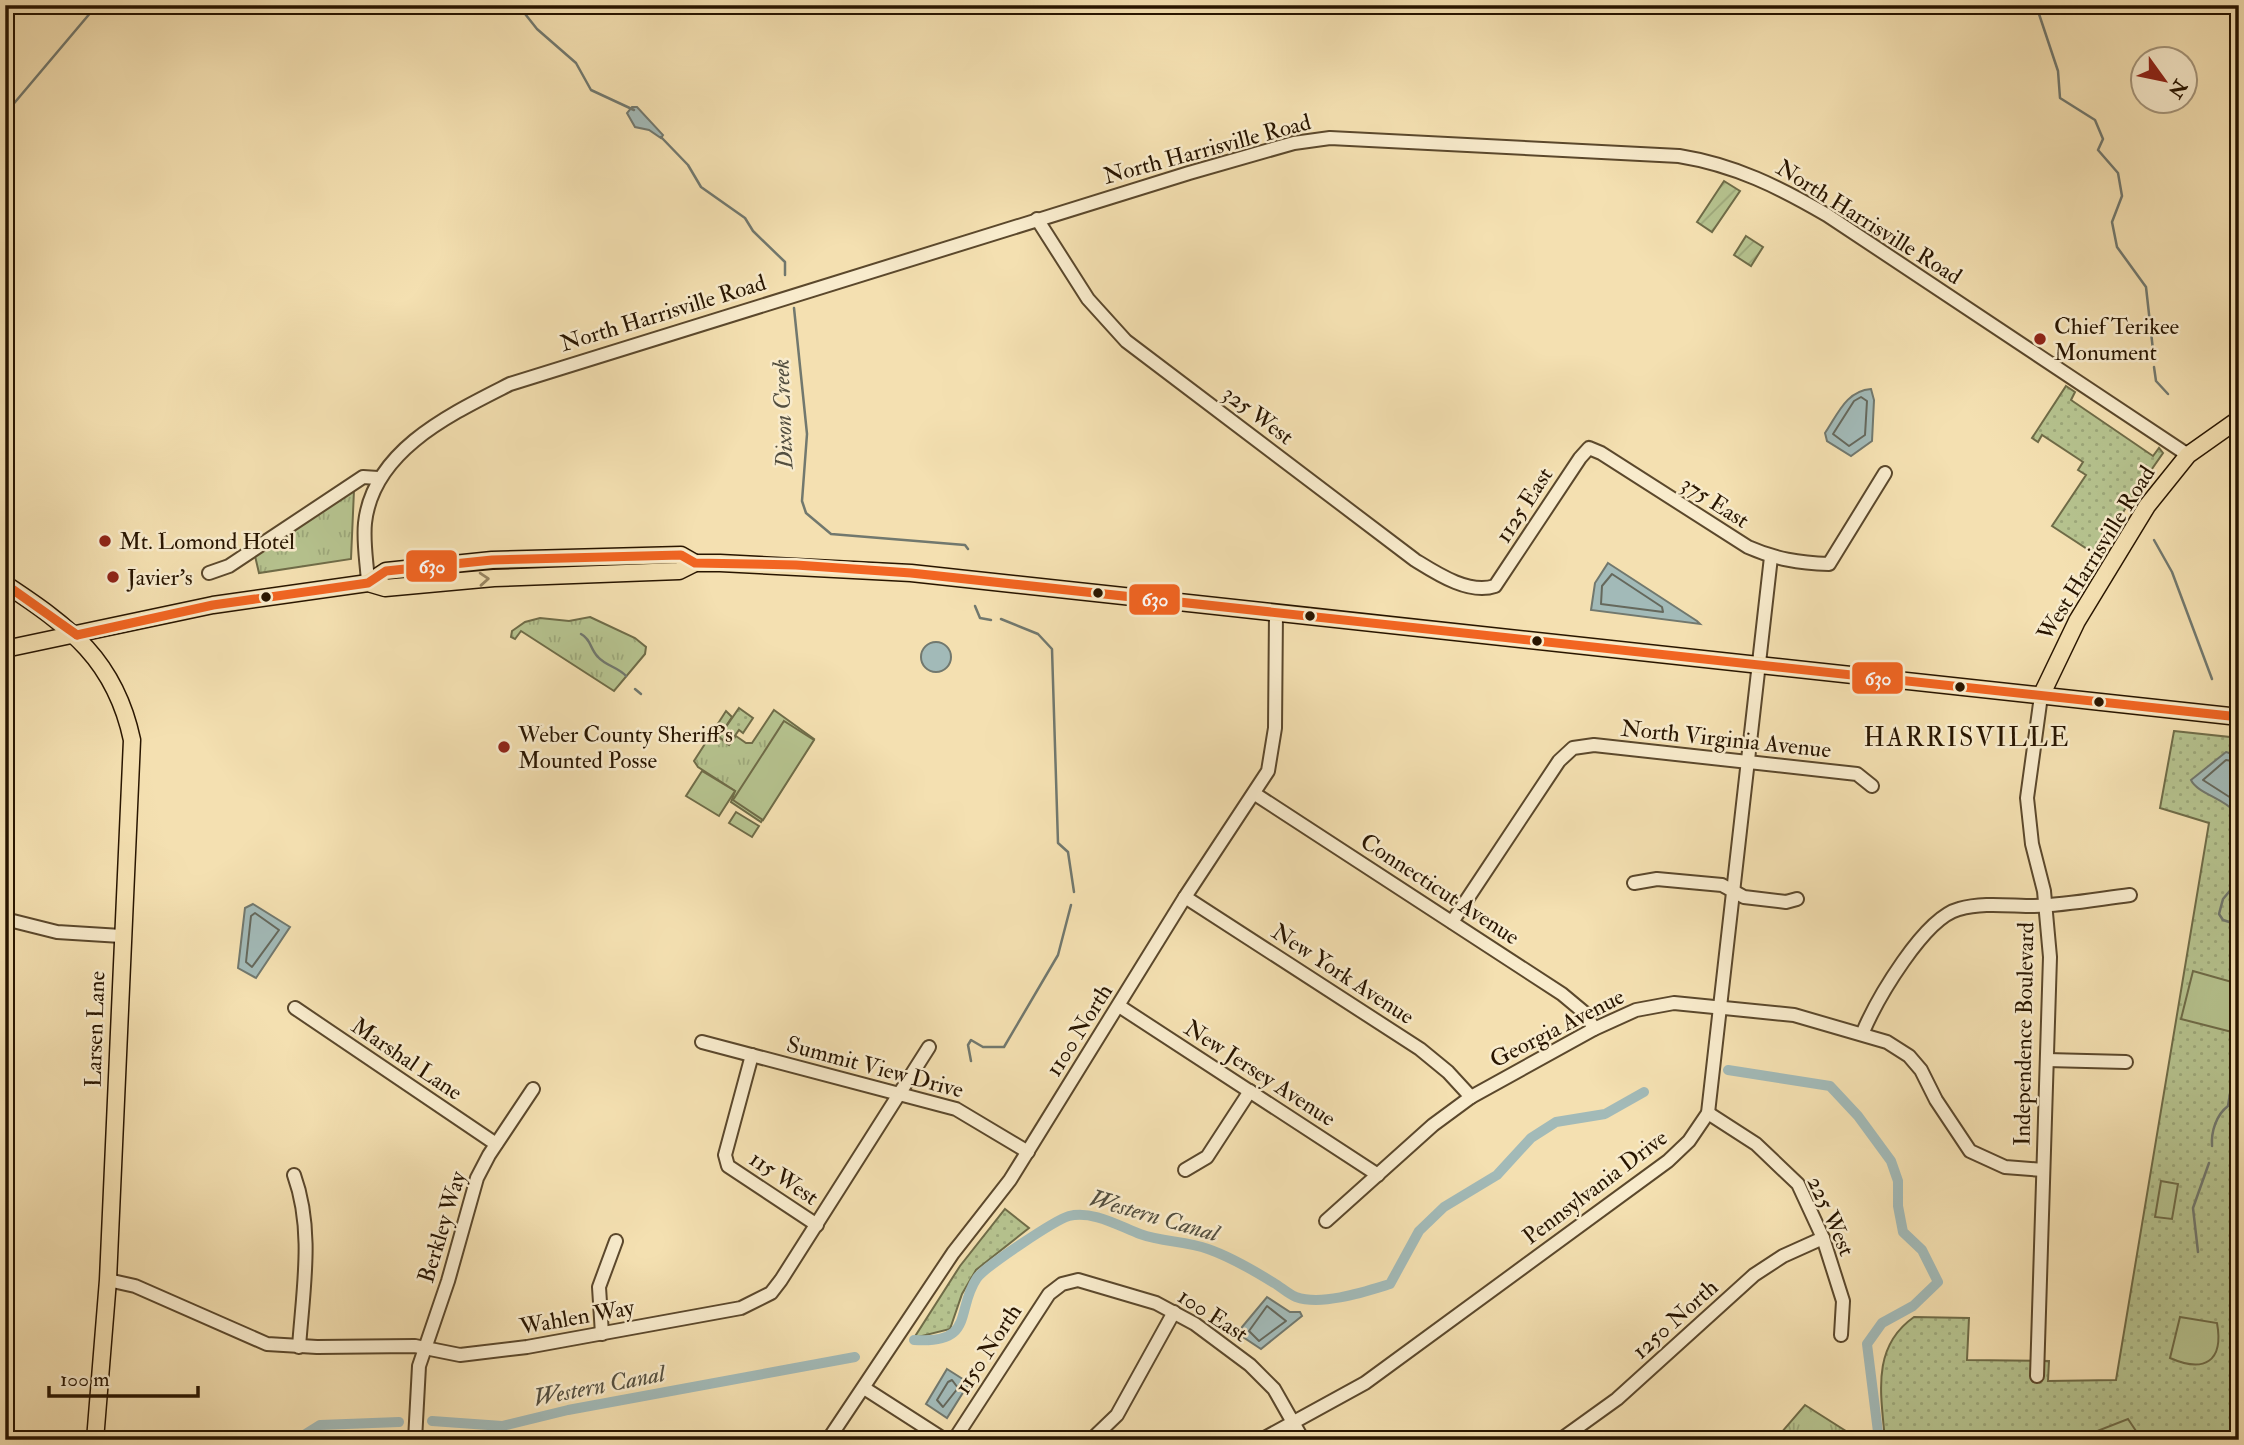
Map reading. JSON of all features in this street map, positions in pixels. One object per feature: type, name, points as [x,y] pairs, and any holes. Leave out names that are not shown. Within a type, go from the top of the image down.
[{"type":"main road","name":"West Harrisville Road","points":[[2041,696],[2065,645],[2168,476],[2188,455],[2239,419]]},
{"type":"main road","points":[[5,649],[213,605],[368,583],[386,571],[492,560],[681,555],[695,563],[871,569],[2239,718]]},
{"type":"main road","name":"Larsen Lane","points":[[5,584],[77,635],[120,697],[132,740],[107,1280],[95,1440]]},
{"type":"street","name":"North Harrisville Road","points":[[368,583],[365,524],[378,478],[410,444],[510,384],[1037,219],[1294,143],[1330,138],[1549,148],[1710,161],[1777,186],[1827,215],[2188,455]]},
{"type":"street","name":"325 West","points":[[1037,219],[1088,299],[1126,341],[1415,560],[1463,584],[1488,589],[1495,586]]},
{"type":"street","name":"1125 East","points":[[1495,586],[1580,458],[1589,449]]},
{"type":"street","name":"375 East","points":[[1589,449],[1601,453],[1727,535],[1771,557],[1829,564],[1885,473]]},
{"type":"street","name":"North Harrisville Road","points":[[209,573],[229,566],[363,477],[378,478]]},
{"type":"street","name":"Pennsylvania Drive","points":[[1261,1440],[1365,1383],[1668,1161],[1689,1141],[1708,1113],[1771,557]]},
{"type":"street","name":"1100 North","points":[[828,1440],[953,1253],[1028,1152],[1185,897],[1268,771],[1273,751],[1276,612]]},
{"type":"street","name":"Independence Boulevard","points":[[2037,1376],[2050,957],[2045,905],[2032,844],[2027,798],[2041,696]]},
{"type":"street","name":"North Virginia Avenue","points":[[1452,922],[1559,761],[1573,748],[1594,746],[1857,774],[1872,786]]},
{"type":"street","name":"Connecticut Avenue","points":[[1255,794],[1573,1002],[1594,1028]]},
{"type":"street","points":[[1634,883],[1657,879],[1722,886],[1744,897],[1786,902],[1797,899]]},
{"type":"street","points":[[1863,1032],[1871,1012],[1924,935],[1941,917],[1959,909],[1979,906],[2045,905],[2130,895]]},
{"type":"street","name":"New York Avenue","points":[[1185,897],[1420,1049],[1471,1097]]},
{"type":"street","points":[[5,919],[46,930],[121,936]]},
{"type":"street","name":"Georgia Avenue","points":[[1326,1221],[1433,1125],[1471,1097],[1594,1028],[1636,1010],[1674,1003],[1794,1015],[1863,1032],[1887,1042],[1909,1056],[1921,1070],[1936,1100],[1970,1151],[2005,1167],[2043,1170]]},
{"type":"street","name":"New Jersey Avenue","points":[[1119,1006],[1378,1175]]},
{"type":"street","name":"Marshal Lane","points":[[295,1008],[496,1144]]},
{"type":"street","name":"Summit View Drive","points":[[702,1042],[900,1093],[968,1114],[1028,1152]]},
{"type":"street","name":"Wahlen Way","points":[[107,1280],[135,1286],[267,1344],[299,1347],[426,1348],[475,1355],[602,1334],[756,1303],[771,1293],[781,1280],[929,1047]]},
{"type":"street","name":"115 West","points":[[752,1055],[725,1155],[728,1166],[817,1225]]},
{"type":"street","points":[[2047,1060],[2126,1062]]},
{"type":"street","name":"Berkley Way","points":[[415,1440],[419,1366],[477,1178],[496,1144],[534,1089]]},
{"type":"street","points":[[1185,1170],[1207,1157],[1250,1091]]},
{"type":"street","name":"225 West","points":[[1708,1113],[1756,1144],[1798,1184],[1823,1238],[1843,1301],[1841,1335]]},
{"type":"street","points":[[294,1175],[305,1212],[306,1232],[299,1347]]},
{"type":"street","name":"1250 North","points":[[1560,1440],[1580,1434],[1754,1275],[1783,1256],[1823,1238]]},
{"type":"street","points":[[602,1334],[599,1287],[616,1241]]},
{"type":"street","name":"100 East","points":[[1062,1284],[1078,1280],[1156,1303],[1195,1324],[1250,1365],[1274,1390],[1303,1440]]},
{"type":"street","name":"1150 North","points":[[954,1440],[1049,1294],[1062,1284]]},
{"type":"street","points":[[1091,1440],[1117,1415],[1174,1312]]},
{"type":"street","points":[[864,1388],[945,1440]]},
{"type":"green space","points":[[1724,181],[1740,191],[1712,232],[1697,222]]},
{"type":"green space","points":[[1746,236],[1763,247],[1751,266],[1734,255]]},
{"type":"green space","points":[[2066,386],[2075,392],[2071,400],[2153,456],[2159,448],[2163,453],[2129,502],[2098,556],[2052,526],[2086,475],[2078,470],[2083,462],[2042,435],[2038,442],[2032,438]]},
{"type":"green space","points":[[354,490],[351,559],[259,573],[255,556]]},
{"type":"green space","points":[[590,617],[635,638],[646,647],[645,654],[614,691],[521,631],[515,639],[511,637],[512,631],[525,622],[540,618],[569,621]]},
{"type":"green space","points":[[739,708],[753,718],[743,733],[739,730],[729,744],[719,737]]},
{"type":"green space","points":[[774,710],[814,739],[761,822],[731,802],[735,791],[698,767],[694,761],[726,711],[732,717],[719,737],[729,745],[736,736],[746,743],[752,743]]},
{"type":"green space","points":[[784,721],[814,740],[763,820],[733,800]]},
{"type":"green space","points":[[2174,731],[2239,738],[2239,1440],[1885,1440],[1881,1389],[1885,1357],[1900,1329],[1914,1317],[1969,1318],[1967,1360],[2049,1361],[2048,1381],[2116,1380],[2209,823],[2160,808]]},
{"type":"green space","points":[[702,771],[735,791],[719,816],[686,796]]},
{"type":"green space","points":[[736,812],[759,826],[752,837],[729,823]]},
{"type":"green space","points":[[2193,971],[2239,984],[2239,1008],[2232,1032],[2181,1019]]},
{"type":"green space","points":[[2161,1181],[2178,1184],[2172,1219],[2155,1217]]},
{"type":"green space","points":[[1005,1209],[1029,1228],[976,1270],[962,1294],[950,1329],[914,1338],[960,1266]]},
{"type":"green space","points":[[2180,1317],[2217,1323],[2217,1347],[2209,1361],[2193,1364],[2170,1358]]},
{"type":"green space","points":[[1805,1405],[1860,1440],[1775,1440]]},
{"type":"green space","points":[[2128,1419],[2142,1440],[2085,1440],[2087,1435]]},
{"type":"water","points":[[632,107],[637,107],[663,135],[661,138],[649,130],[635,127],[627,113]]},
{"type":"water","points":[[1871,389],[1874,400],[1872,441],[1851,456],[1827,441],[1825,433],[1849,399]]},
{"type":"water","points":[[1608,563],[1700,624],[1591,610],[1595,583]]},
{"type":"water","points":[[936,642],[946,647],[951,657],[946,667],[936,672],[926,667],[921,657],[926,647]]},
{"type":"water","points":[[2226,752],[2239,756],[2239,855],[2231,843],[2234,811],[2194,785],[2191,780]]},
{"type":"water","points":[[253,904],[290,927],[256,978],[238,968],[245,908]]},
{"type":"water","points":[[1267,1297],[1290,1312],[1300,1312],[1302,1316],[1261,1349],[1240,1335],[1242,1327]]},
{"type":"water","points":[[947,1369],[969,1383],[947,1418],[926,1404]]},
{"type":"waterway","points":[[5,114],[97,5]]},
{"type":"waterway","name":"Dixon Creek","points":[[518,5],[537,29],[576,63],[591,90],[634,110]]},
{"type":"waterway","points":[[2036,5],[2058,71],[2060,98],[2095,120],[2103,139],[2098,150],[2118,173],[2122,196],[2112,222],[2117,247],[2146,287],[2153,350]]},
{"type":"waterway","name":"Dixon Creek","points":[[661,137],[688,165],[701,187],[745,218],[753,231],[785,262],[785,275]]},
{"type":"waterway","name":"Dixon Creek","points":[[794,308],[807,434],[802,501],[806,513],[831,534],[965,545],[968,549]]},
{"type":"waterway","points":[[2154,367],[2156,381],[2168,394]]},
{"type":"waterway","points":[[2154,540],[2172,572],[2212,679]]},
{"type":"waterway","name":"Dixon Creek","points":[[975,606],[980,618],[991,620]]},
{"type":"waterway","name":"Dixon Creek","points":[[1001,619],[1038,634],[1052,649],[1058,843],[1068,852],[1074,892]]},
{"type":"waterway","points":[[581,634],[601,660],[626,676]]},
{"type":"waterway","points":[[635,689],[641,694]]},
{"type":"waterway","points":[[2239,880],[2223,899],[2219,914],[2223,920],[2239,925]]},
{"type":"waterway","name":"Dixon Creek","points":[[971,1061],[968,1045],[971,1040],[983,1047],[1004,1047],[1058,955],[1071,905]]},
{"type":"waterway","name":"Western Canal","points":[[1728,1070],[1830,1086],[1858,1116],[1891,1161],[1898,1181],[1898,1206],[1903,1232],[1922,1250],[1938,1282],[1913,1306],[1882,1323],[1867,1344],[1879,1440]]},
{"type":"waterway","points":[[2212,1146],[2215,1124],[2228,1106],[2232,1082],[2239,1077]]},
{"type":"waterway","name":"Western Canal","points":[[914,1340],[934,1340],[955,1331],[977,1278],[1006,1254],[1069,1216],[1087,1215],[1148,1237],[1208,1249],[1242,1264],[1293,1296],[1306,1299],[1343,1297],[1390,1284],[1419,1231],[1444,1207],[1497,1175],[1531,1138],[1556,1122],[1605,1114],[1644,1092]]},
{"type":"waterway","points":[[2198,1252],[2193,1208],[2209,1163]]},
{"type":"waterway","name":"Western Canal","points":[[432,1421],[502,1426],[568,1410],[855,1357]]},
{"type":"waterway","name":"Western Canal","points":[[296,1440],[320,1425],[399,1422]]},
{"type":"transit line","name":"630","points":[[77,635],[213,605],[368,583],[386,571],[492,560],[681,555],[695,563],[796,565],[911,573],[2239,717]]},
{"type":"transit line","name":"630","points":[[5,584],[77,635]]},
{"type":"place","name":"Chief Terikee Monument","points":[[2040,339]]},
{"type":"place","name":"Mt. Lomond Hotel","points":[[105,541]]},
{"type":"place","name":"Javier's","points":[[113,577]]},
{"type":"place","name":"Weber County Sheriff's Mounted Posse","points":[[504,747]]},
{"type":"district","name":"HARRISVILLE","points":[[1967,738]]}]
